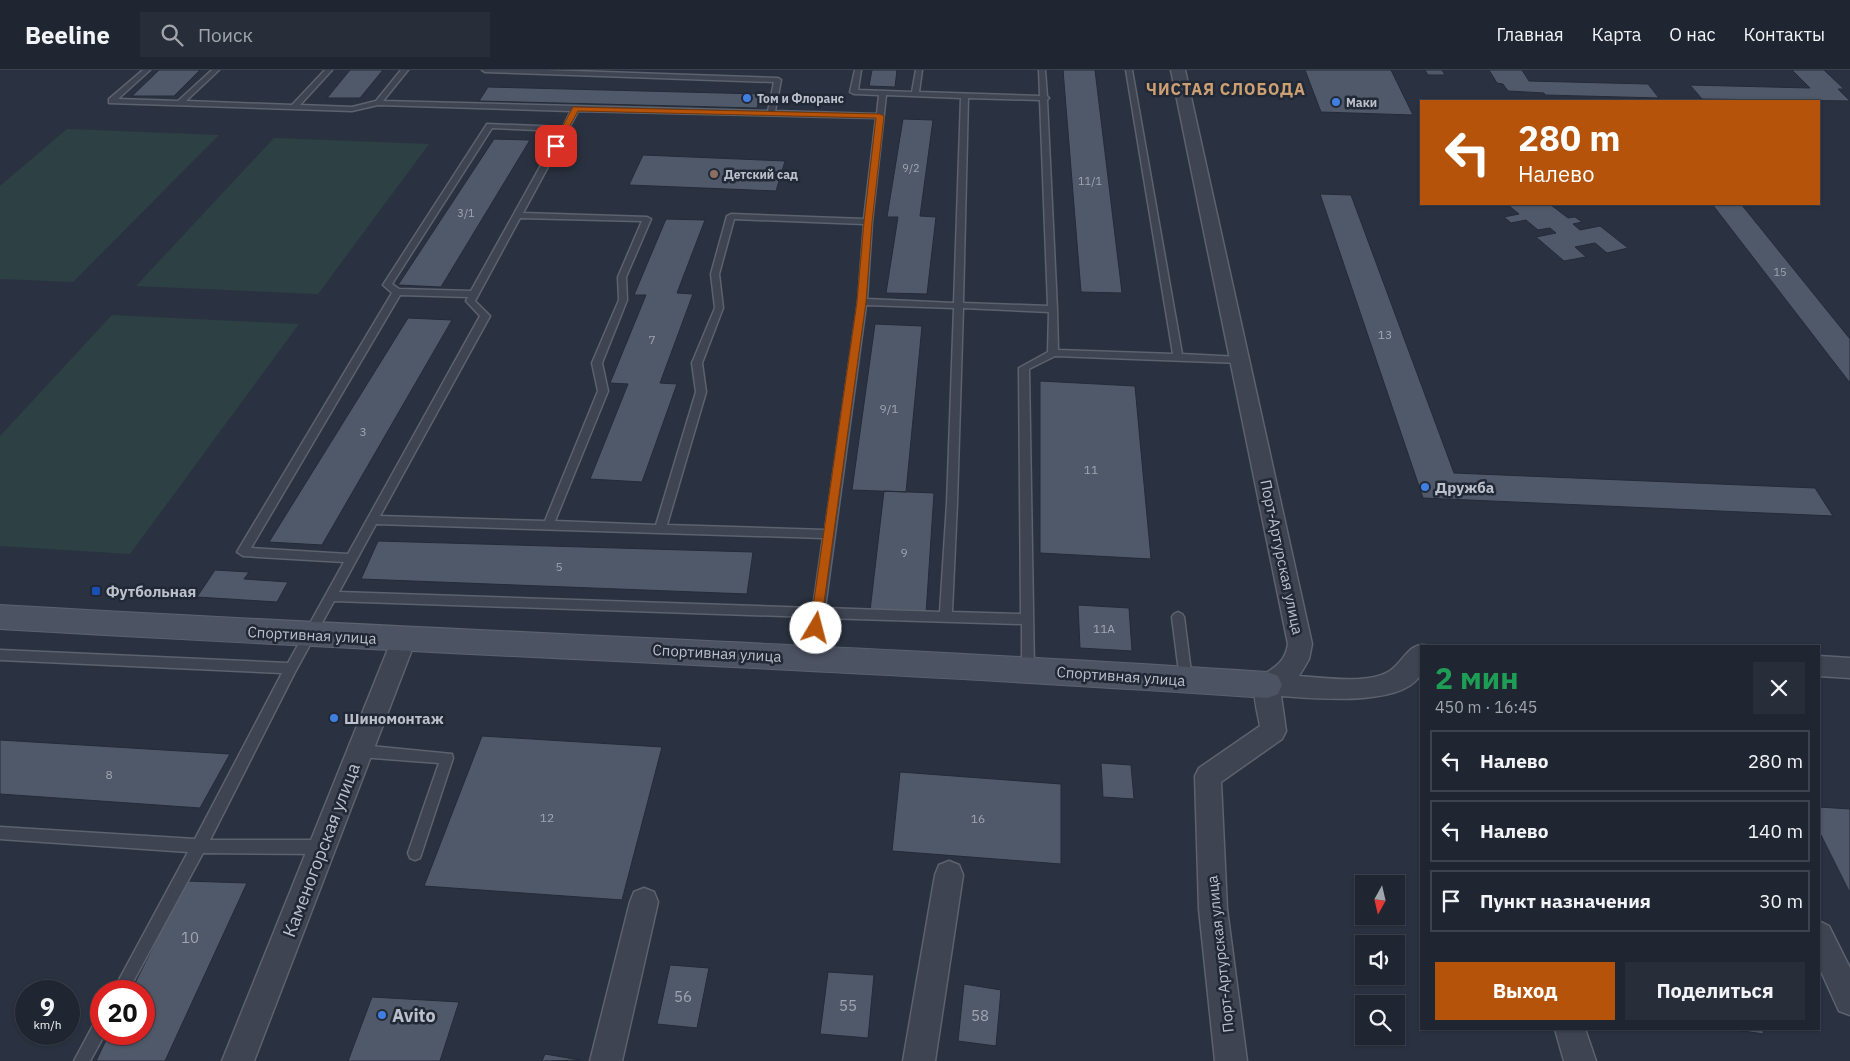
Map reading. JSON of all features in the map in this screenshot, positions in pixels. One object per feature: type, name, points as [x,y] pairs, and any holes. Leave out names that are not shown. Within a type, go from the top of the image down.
[{"type":"street","name":"Порт-Артурская улица","points":[[1178,70],[1300,644],[1299,659],[1286,673],[1267,685],[1272,731],[1208,776],[1212,909],[1231,1061]]},
{"type":"street","name":"Спортивная улица","points":[[0,617],[310,635],[1028,669],[1267,685],[1359,689],[1394,682],[1410,670],[1420,655]]},
{"type":"street","name":"Каменогорская улица","points":[[238,1061],[404,639]]},
{"type":"street","points":[[1820,666],[1850,668]]},
{"type":"street","points":[[919,1061],[948,876]]},
{"type":"street","points":[[606,1061],[644,902]]},
{"type":"street","points":[[1820,938],[1850,1000]]},
{"type":"street","points":[[1570,1030],[1580,1061]]},
{"type":"lane","points":[[147,70],[112,101],[352,109],[378,103],[880,116]]},
{"type":"lane","points":[[180,103],[216,70]]},
{"type":"lane","points":[[294,107],[329,70]]},
{"type":"lane","points":[[378,103],[405,70]]},
{"type":"lane","points":[[485,70],[778,80],[771,113]]},
{"type":"lane","points":[[858,70],[854,92],[1044,98]]},
{"type":"lane","points":[[915,94],[919,70]]},
{"type":"lane","points":[[1042,70],[1052,309],[1052,353]]},
{"type":"lane","points":[[1129,70],[1178,358]]},
{"type":"lane","points":[[812,658],[862,302],[868,222],[883,93]]},
{"type":"lane","points":[[946,617],[952,504],[965,96]]},
{"type":"lane","points":[[126,980],[199,846],[291,668],[485,316],[470,301],[576,109]]},
{"type":"lane","points":[[474,294],[397,292],[387,285],[490,126],[565,129]]},
{"type":"lane","points":[[518,215],[647,219],[622,277],[623,300],[597,363],[603,391],[548,526]]},
{"type":"lane","points":[[660,529],[701,392],[697,363],[719,308],[714,274],[731,216],[868,222]]},
{"type":"lane","points":[[352,558],[244,552],[397,292]]},
{"type":"lane","points":[[862,302],[1052,309]]},
{"type":"lane","points":[[1028,669],[1024,368],[1052,353],[1240,360]]},
{"type":"lane","points":[[373,520],[830,534]]},
{"type":"lane","points":[[331,596],[1026,619]]},
{"type":"lane","points":[[1178,617],[1186,680]]},
{"type":"lane","points":[[0,656],[291,668]]},
{"type":"lane","points":[[360,751],[447,758],[415,853]]},
{"type":"lane","points":[[0,833],[199,846],[322,847]]},
{"type":"lane","points":[[82,1061],[90,1045]]},
{"type":"shaded area","points":[[67,129],[219,135],[73,282],[0,279],[0,186]]},
{"type":"shaded area","points":[[274,138],[429,144],[318,294],[136,286]]},
{"type":"shaded area","points":[[112,315],[299,324],[130,554],[0,546],[0,436]]},
{"type":"building","points":[[159,70],[200,70],[174,96],[132,96]]},
{"type":"building","points":[[350,70],[383,70],[360,98],[327,98]]},
{"type":"building","points":[[872,70],[897,70],[895,87],[869,86]]},
{"type":"building","points":[[1063,70],[1095,70],[1122,293],[1081,292]]},
{"type":"building","points":[[1305,70],[1391,70],[1413,115],[1321,112]]},
{"type":"building","points":[[1425,70],[1442,70],[1445,75],[1428,75]]},
{"type":"building","points":[[1489,70],[1522,70],[1529,81],[1648,84],[1659,98],[1545,95],[1544,93],[1508,91],[1503,84],[1497,83]]},
{"type":"building","points":[[1792,70],[1824,70],[1844,89],[1838,89],[1850,101],[1702,99],[1690,85],[1810,88]]},
{"type":"building","points":[[488,87],[761,94],[757,108],[479,101]]},
{"type":"building","points":[[903,119],[933,120],[920,216],[936,217],[927,294],[886,293],[898,217],[887,217]]},
{"type":"building","points":[[494,139],[530,140],[441,287],[398,285]]},
{"type":"building","points":[[643,155],[785,161],[776,191],[629,185]]},
{"type":"building","points":[[1320,194],[1351,195],[1454,473],[1815,488],[1833,516],[1423,498]]},
{"type":"building","points":[[1508,205],[1551,205],[1568,218],[1575,217],[1582,222],[1573,224],[1580,230],[1600,226],[1628,248],[1607,253],[1595,243],[1575,247],[1586,257],[1564,261],[1536,237],[1556,233],[1550,228],[1538,230],[1526,220],[1511,223],[1504,217],[1519,214]]},
{"type":"building","points":[[1713,205],[1742,205],[1850,339],[1850,383]]},
{"type":"building","points":[[666,219],[705,220],[677,293],[693,294],[660,383],[677,384],[642,482],[590,479],[628,384],[610,383],[646,295],[634,295]]},
{"type":"building","points":[[408,318],[452,320],[322,545],[269,542]]},
{"type":"building","points":[[875,324],[922,326],[906,492],[852,490]]},
{"type":"building","points":[[1040,381],[1135,386],[1151,559],[1040,553]]},
{"type":"building","points":[[884,491],[934,493],[926,614],[870,611]]},
{"type":"building","points":[[378,541],[753,552],[747,594],[361,579]]},
{"type":"building","points":[[215,570],[249,572],[244,579],[288,582],[277,602],[197,597]]},
{"type":"building","points":[[1078,605],[1129,608],[1132,651],[1080,648]]},
{"type":"building","points":[[482,736],[662,747],[622,900],[424,886]]},
{"type":"building","points":[[0,740],[230,754],[200,808],[0,794]]},
{"type":"building","points":[[1101,763],[1131,765],[1134,799],[1103,797]]},
{"type":"building","points":[[900,772],[1061,784],[1061,864],[892,851]]},
{"type":"building","points":[[1820,807],[1850,809],[1850,893],[1820,833]]},
{"type":"building","points":[[186,881],[247,883],[165,1061],[96,1061],[104,1045],[155,1045],[155,980],[136,980]]},
{"type":"building","points":[[670,965],[709,968],[697,1028],[657,1024]]},
{"type":"building","points":[[828,972],[874,975],[868,1038],[820,1034]]},
{"type":"building","points":[[964,984],[1001,990],[996,1046],[958,1041]]},
{"type":"building","points":[[372,997],[459,1002],[440,1061],[348,1061]]},
{"type":"building","points":[[1736,1030],[1762,1030],[1764,1034]]},
{"type":"building","points":[[545,1054],[580,1060],[542,1061]]},
{"type":"place","name":"Том и Флоранс","points":[[747,98]]},
{"type":"place","name":"Маки","points":[[1336,102]]},
{"type":"place","name":"Детский сад","points":[[714,174]]},
{"type":"place","name":"Дружба","points":[[1425,487]]},
{"type":"place","name":"Футбольная","points":[[96,591]]},
{"type":"place","name":"Шиномонтаж","points":[[334,718]]},
{"type":"place","name":"Avito","points":[[382,1015]]},
{"type":"district","name":"ЧИСТАЯ СЛОБОДА","points":[[1226,89]]},
{"type":"route","points":[[556,146],[576,109],[880,116],[868,222],[862,302],[816,628]]}]
